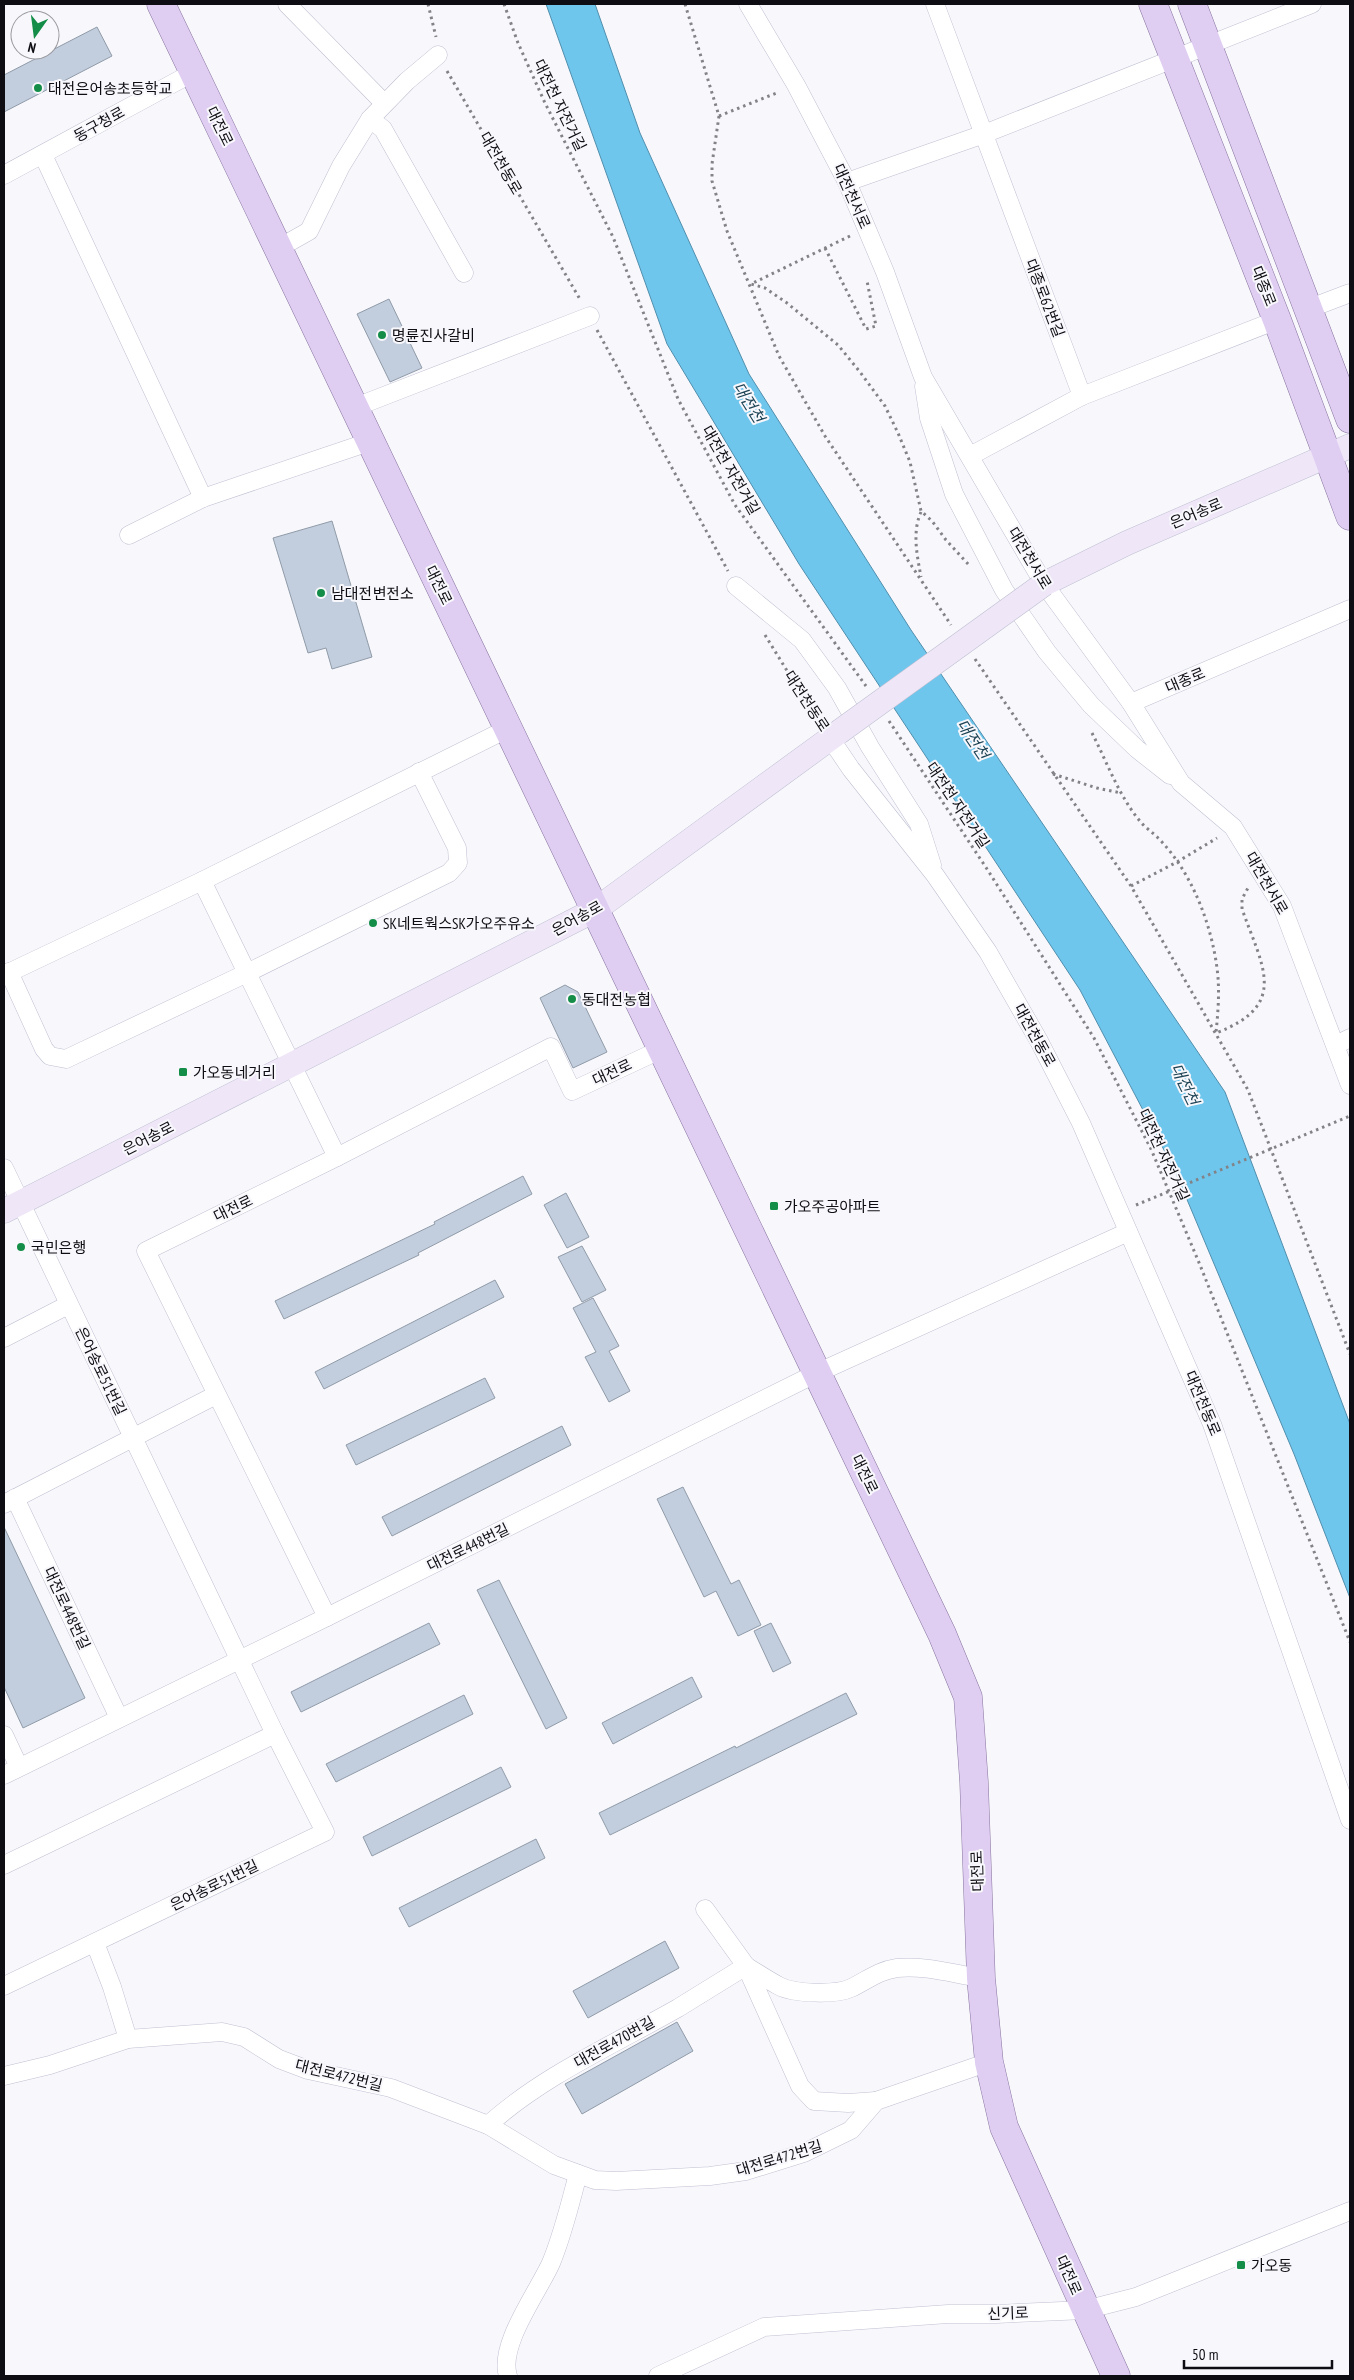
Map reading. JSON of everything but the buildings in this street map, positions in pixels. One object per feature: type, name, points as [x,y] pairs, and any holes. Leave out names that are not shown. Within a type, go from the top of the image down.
[{"type":"main road","name":"대전로","points":[[161,4],[279,248],[369,442],[509,728],[942,1634],[968,1697],[974,1782],[981,1978],[989,2062],[1004,2127],[1116,2376]]},
{"type":"main road","name":"대종로","points":[[1153,4],[1277,320],[1339,451],[1350,516]]},
{"type":"main road","points":[[1192,4],[1350,418]]},
{"type":"main road","name":"은어송로","points":[[12,1206],[595,910],[1044,584],[1127,543],[1339,451]]},
{"type":"street","points":[[287,4],[384,103]]},
{"type":"street","name":"대전천서로","points":[[748,4],[796,85],[847,182],[885,272],[923,377],[1044,584],[1131,703],[1181,783],[1233,827],[1282,906],[1343,1042],[1350,1085]]},
{"type":"street","name":"대종로62번길","points":[[935,4],[1082,396]]},
{"type":"street","points":[[847,182],[984,134],[1312,4]]},
{"type":"street","points":[[279,248],[309,231],[341,166],[370,119],[384,103],[438,55]]},
{"type":"street","name":"동구청로","points":[[4,175],[194,72]]},
{"type":"street","points":[[370,119],[383,129],[464,273]]},
{"type":"street","points":[[43,155],[203,498]]},
{"type":"street","points":[[1308,309],[1350,293]]},
{"type":"street","points":[[353,408],[590,316]]},
{"type":"street","points":[[970,456],[1082,396],[1277,320]]},
{"type":"street","points":[[923,377],[929,418],[954,494],[1004,590],[1047,652],[1091,705],[1137,749],[1181,783]]},
{"type":"street","points":[[130,535],[203,498],[369,442]]},
{"type":"street","points":[[736,586],[802,640],[838,688],[870,747],[919,824],[935,875]]},
{"type":"street","name":"대종로","points":[[1131,703],[1350,609]]},
{"type":"street","points":[[419,772],[457,848],[458,863],[449,873],[247,973],[66,1059],[50,1056],[44,1049],[7,973],[202,881],[419,772],[509,728]]},
{"type":"street","name":"대전천동로","points":[[835,735],[851,769],[935,875],[988,952],[1039,1041],[1081,1123],[1212,1424],[1350,1820]]},
{"type":"street","points":[[202,881],[337,1157]]},
{"type":"street","name":"대전로","points":[[327,1617],[146,1251],[337,1157],[551,1047],[572,1091],[662,1049]]},
{"type":"street","name":"은어송로51번길","points":[[4,1168],[12,1206],[68,1305],[275,1734],[325,1832],[4,1986]]},
{"type":"street","points":[[817,1373],[1128,1232]]},
{"type":"street","points":[[4,1338],[68,1305]]},
{"type":"street","name":"대전로448번길","points":[[4,1735],[11,1771],[327,1617],[817,1373]]},
{"type":"street","points":[[9,1501],[216,1395]]},
{"type":"street","name":"대전로448번길","points":[[9,1501],[119,1718]]},
{"type":"street","points":[[4,1865],[275,1734]]},
{"type":"street","points":[[705,1909],[746,1966],[800,2086],[814,2101],[848,2103],[876,2101],[989,2062]]},
{"type":"street","points":[[95,1942],[128,2038]]},
{"type":"street","points":[[746,1966],[781,1987],[802,1991],[828,1992],[850,1988],[872,1975],[898,1968],[927,1969],[981,1978]]},
{"type":"street","name":"대전로470번길","points":[[488,2125],[515,2101],[562,2071],[678,2008],[746,1966]]},
{"type":"street","name":"대전로472번길","points":[[4,2076],[50,2065],[128,2038],[222,2032],[244,2037],[279,2059],[308,2070],[391,2088],[488,2125],[554,2165],[595,2180],[616,2181],[710,2176],[746,2171],[804,2154],[851,2130],[876,2101]]},
{"type":"street","points":[[508,2376],[506,2368],[515,2330],[550,2264],[564,2227],[578,2174]]},
{"type":"street","name":"신기로","points":[[658,2376],[764,2327],[948,2314],[1085,2310],[1136,2297],[1350,2211]]},
{"type":"path","name":"대전천동로","points":[[428,4],[436,32],[438,55],[590,316],[736,586]]},
{"type":"path","name":"대전천 자전거길","points":[[504,4],[518,43],[545,103],[613,237],[678,399],[735,504],[867,688]]},
{"type":"path","points":[[685,4],[718,116],[712,164],[712,181],[728,231],[779,356],[826,436],[955,630]]},
{"type":"path","points":[[718,116],[796,85]]},
{"type":"path","points":[[866,228],[826,248],[866,329],[876,326],[866,278],[885,272]]},
{"type":"path","points":[[921,511],[917,522],[916,538],[922,580]]},
{"type":"path","name":"대전천동로","points":[[760,626],[809,708],[835,735]]},
{"type":"path","points":[[971,653],[1052,774],[1131,886],[1248,1090],[1350,1354]]},
{"type":"path","name":"대전천 자전거길","points":[[884,712],[988,869],[1094,1038],[1170,1190],[1350,1642]]},
{"type":"path","points":[[1052,774],[1097,788],[1121,793]]},
{"type":"path","points":[[1131,886],[1196,852],[1233,827]]},
{"type":"path","points":[[1133,1206],[1350,1116]]},
{"type":"water","name":"대전천","points":[[546,4],[595,4],[640,133],[749,374],[911,630],[1225,1092],[1350,1424],[1350,1598],[1294,1454],[1175,1171],[1080,990],[799,564],[667,344]]},
{"type":"place","name":"대전은어송초등학교","points":[[38,88]]},
{"type":"place","name":"명륜진사갈비","points":[[382,335]]},
{"type":"place","name":"남대전변전소","points":[[321,593]]},
{"type":"place","name":"SK네트웍스SK가오주유소","points":[[373,923]]},
{"type":"place","name":"동대전농협","points":[[572,999]]},
{"type":"place","name":"가오동네거리","points":[[183,1072]]},
{"type":"place","name":"가오주공아파트","points":[[774,1206]]},
{"type":"place","name":"국민은행","points":[[21,1247]]},
{"type":"place","name":"가오동","points":[[1241,2265]]}]
